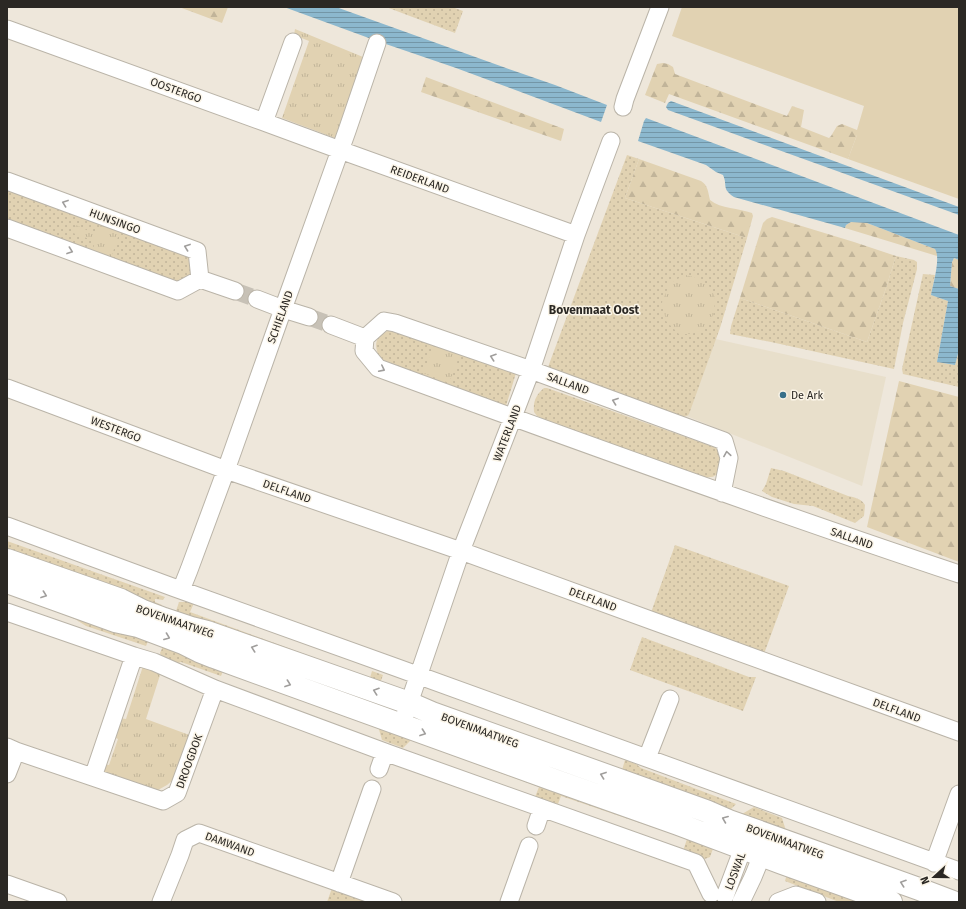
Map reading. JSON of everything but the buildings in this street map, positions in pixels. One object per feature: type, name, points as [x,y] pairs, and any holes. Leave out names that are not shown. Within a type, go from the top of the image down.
[{"type":"street","points":[[624,103],[660,7]]},
{"type":"street","name":"OOSTERGO","points":[[7,29],[264,122]]},
{"type":"street","points":[[264,122],[293,42]]},
{"type":"street","name":"SCHIELAND","points":[[180,590],[189,570],[284,309],[377,43]]},
{"type":"street","name":"REIDERLAND","points":[[264,122],[576,235]]},
{"type":"street","name":"WATERLAND","points":[[401,725],[461,551],[531,370],[576,235],[611,141]]},
{"type":"street","name":"HUNSINGO","points":[[7,181],[197,251],[200,279]]},
{"type":"street","points":[[7,228],[178,291],[200,279],[235,291]]},
{"type":"street","points":[[257,299],[309,317]]},
{"type":"street","name":"SALLAND","points":[[722,493],[729,458],[724,441],[531,370],[395,323],[384,321],[365,338],[364,350],[378,368],[722,493],[959,574]]},
{"type":"street","points":[[331,325],[365,338]]},
{"type":"street","name":"WESTERGO","points":[[7,388],[226,470]]},
{"type":"street","name":"DELFLAND","points":[[226,470],[461,551],[959,732]]},
{"type":"street","points":[[7,526],[180,590],[959,871]]},
{"type":"street","name":"BOVENMAATWEG","points":[[7,560],[121,600],[143,612],[207,632],[409,703],[432,713],[953,902]]},
{"type":"street","name":"BOVENMAATWEG","points":[[7,582],[115,621],[138,626],[183,643],[214,657],[891,902]]},
{"type":"street","points":[[7,612],[154,662],[215,689],[385,752],[696,863],[725,899]]},
{"type":"street","points":[[93,777],[134,656]]},
{"type":"street","name":"DROOGDOK","points":[[12,749],[162,801],[177,793],[215,689]]},
{"type":"street","points":[[647,758],[670,699]]},
{"type":"street","points":[[7,774],[12,749]]},
{"type":"street","points":[[379,769],[385,752]]},
{"type":"street","points":[[339,883],[372,789]]},
{"type":"street","points":[[934,863],[959,794]]},
{"type":"street","points":[[536,826],[542,808]]},
{"type":"street","name":"LOSWAL","points":[[725,899],[762,832]]},
{"type":"street","name":"DAMWAND","points":[[161,902],[185,840],[199,833],[393,902]]},
{"type":"street","points":[[509,902],[528,846]]},
{"type":"street","points":[[7,884],[58,902]]},
{"type":"street","points":[[778,902],[796,895],[817,902]]},
{"type":"shaded area","name":"De Ark","points":[[702,336],[886,377],[862,486],[679,413]]},
{"type":"green space","points":[[179,7],[228,7],[222,23]]},
{"type":"green space","points":[[386,7],[452,7],[463,11],[455,33]]},
{"type":"green space","points":[[682,7],[959,7],[959,199],[848,159],[857,135],[864,106],[672,36]]},
{"type":"green space","points":[[295,29],[363,57],[335,138],[282,118],[309,41],[294,35]]},
{"type":"green space","points":[[663,63],[673,67],[675,74],[787,116],[792,106],[804,110],[801,127],[829,138],[837,126],[842,124],[857,130],[857,135],[848,159],[669,94],[665,103],[645,95],[657,64]]},
{"type":"green space","points":[[426,77],[564,129],[561,141],[421,92]]},
{"type":"green space","points":[[627,155],[639,159],[625,198],[747,238],[720,328],[689,414],[683,417],[548,367]]},
{"type":"green space","points":[[639,159],[701,181],[706,187],[710,200],[714,203],[752,213],[753,216],[747,238],[625,198]]},
{"type":"green space","points":[[7,187],[188,254],[194,263],[190,275],[187,279],[175,282],[7,222]]},
{"type":"green space","points":[[772,217],[896,256],[867,342],[740,298],[763,223]]},
{"type":"green space","points":[[851,222],[867,223],[935,249],[937,256],[845,228],[846,225]]},
{"type":"green space","points":[[101,224],[120,231],[111,258],[92,251],[94,246],[92,240],[73,233],[76,225],[95,234]]},
{"type":"green space","points":[[896,256],[914,260],[917,262],[917,269],[903,323],[894,369],[730,334],[740,298],[867,342]]},
{"type":"green space","points":[[954,258],[959,260],[959,289],[950,286],[952,262]]},
{"type":"green space","points":[[923,274],[935,275],[931,295],[948,301],[937,362],[955,365],[959,350],[959,387],[903,374],[902,369]]},
{"type":"green space","points":[[685,275],[698,278],[709,286],[715,297],[714,314],[703,330],[691,334],[679,334],[666,321],[662,302],[670,283]]},
{"type":"green space","points":[[390,330],[516,373],[506,406],[380,359],[376,349],[378,338]]},
{"type":"green space","points":[[434,345],[460,354],[449,383],[423,373]]},
{"type":"green space","points":[[899,381],[959,397],[959,562],[867,527]]},
{"type":"green space","points":[[544,388],[714,447],[720,451],[721,455],[721,462],[718,472],[713,477],[704,477],[537,416],[534,412],[535,401],[539,393]]},
{"type":"green space","points":[[771,468],[784,471],[860,500],[865,505],[864,516],[855,523],[813,506],[794,504],[772,497],[762,491]]},
{"type":"green space","points":[[7,541],[165,597],[163,600],[155,599],[155,602],[162,605],[159,612],[7,556]]},
{"type":"green space","points":[[675,545],[789,586],[761,662],[648,621]]},
{"type":"green space","points":[[7,593],[150,637],[146,646],[86,626],[75,619]]},
{"type":"green space","points":[[187,599],[194,603],[190,612],[370,678],[372,671],[383,675],[378,689],[174,617],[179,602],[185,602]]},
{"type":"green space","points":[[642,637],[749,677],[756,677],[743,711],[630,670]]},
{"type":"green space","points":[[165,642],[369,719],[368,725],[223,671],[221,676],[181,662],[175,664],[161,656],[160,653]]},
{"type":"green space","points":[[143,666],[161,672],[146,719],[192,736],[174,779],[158,790],[103,772],[104,764],[109,765],[118,739],[114,737],[120,718],[126,719]]},
{"type":"green space","points":[[378,726],[413,738],[403,748],[382,740]]},
{"type":"green space","points":[[430,743],[714,846],[710,857],[702,860],[683,851],[687,839],[561,796],[558,804],[535,797],[539,787],[429,747]]},
{"type":"green space","points":[[625,760],[636,764],[641,768],[736,804],[726,814],[622,770]]},
{"type":"green space","points":[[754,807],[782,818],[788,837],[737,817]]},
{"type":"green space","points":[[788,870],[872,902],[839,902],[785,881]]},
{"type":"green space","points":[[332,888],[370,902],[327,902]]},
{"type":"water","points":[[284,7],[336,7],[607,105],[601,122],[456,68]]},
{"type":"water","points":[[671,101],[959,207],[959,215],[668,110],[666,107]]},
{"type":"water","points":[[646,118],[959,235],[959,260],[954,258],[952,262],[950,286],[959,289],[959,350],[955,365],[937,362],[948,301],[931,295],[937,265],[937,253],[935,249],[867,223],[851,222],[846,225],[845,228],[734,197],[726,189],[723,175],[706,165],[638,141]]},
{"type":"tunnel","points":[[235,291],[257,299]]},
{"type":"tunnel","points":[[309,317],[331,325]]},
{"type":"place","name":"De Ark","points":[[783,395]]},
{"type":"district","name":"Bovenmaat Oost","points":[[594,310]]}]
